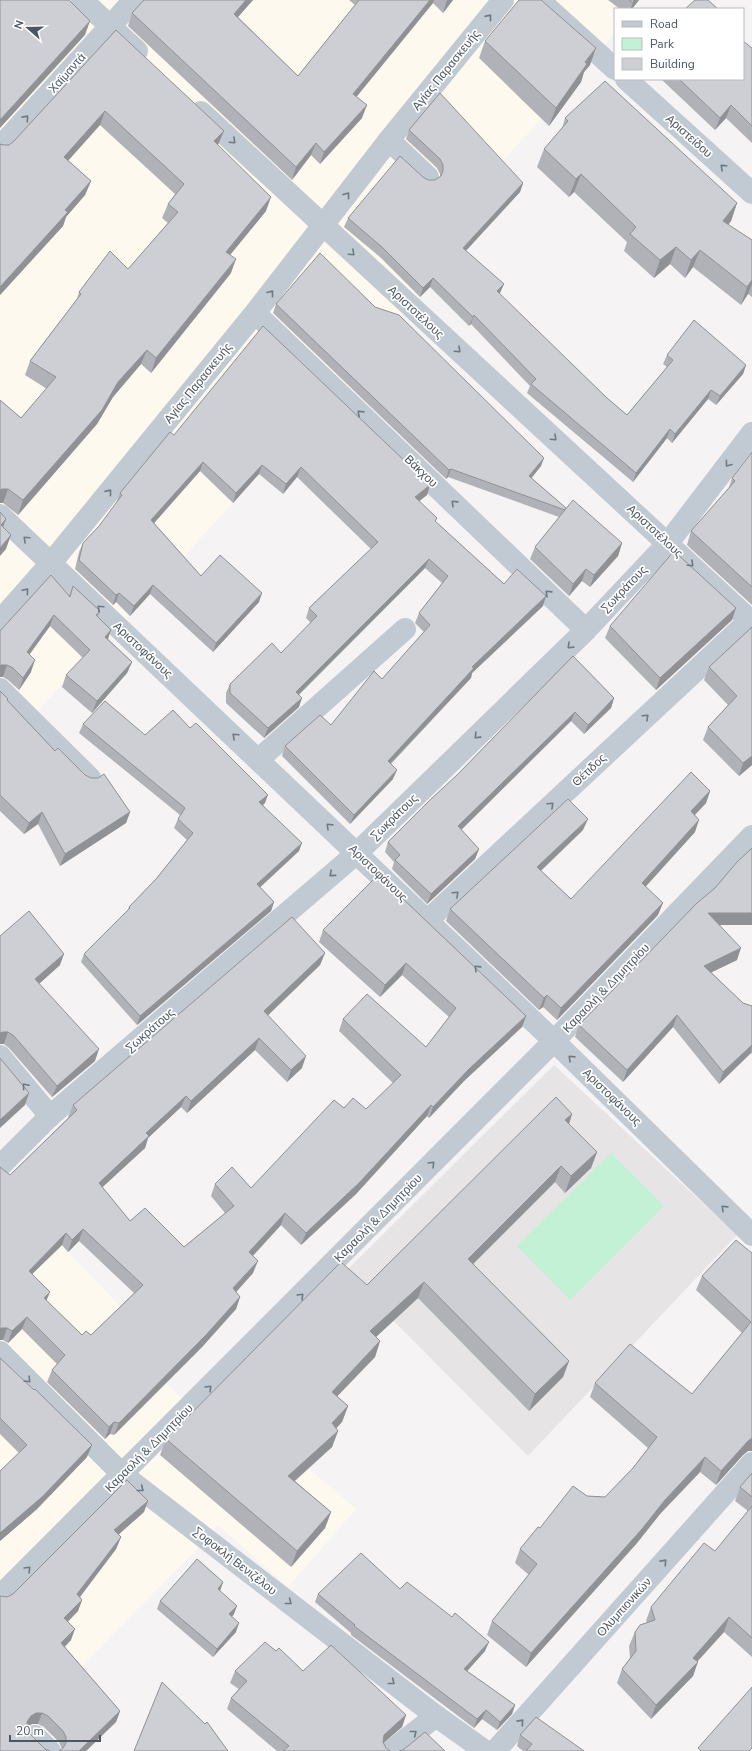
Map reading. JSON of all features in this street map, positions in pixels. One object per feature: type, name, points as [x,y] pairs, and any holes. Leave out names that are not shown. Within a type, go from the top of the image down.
[{"type":"street","points":[[82,0],[150,64]]},
{"type":"street","name":"Χαϊμαντά","points":[[0,146],[134,0]]},
{"type":"street","name":"Αγίας Παρασκευής","points":[[0,621],[51,563],[256,313],[389,140],[503,0]]},
{"type":"street","points":[[539,0],[614,68]]},
{"type":"street","name":"Αριστείδου","points":[[627,80],[752,193]]},
{"type":"street","name":"Αριστοτέλους","points":[[184,96],[751,621]]},
{"type":"street","points":[[389,140],[428,177]]},
{"type":"street","name":"Βάκχου","points":[[256,313],[586,630]]},
{"type":"street","name":"Σωκράτους","points":[[0,1166],[50,1116],[357,853],[586,630],[668,543],[752,432]]},
{"type":"street","name":"Αριστοφάνους","points":[[0,516],[428,920],[752,1235]]},
{"type":"street","name":"Θέτιδος","points":[[428,920],[751,621]]},
{"type":"street","points":[[259,759],[405,629]]},
{"type":"street","points":[[0,689],[90,778]]},
{"type":"street","name":"Καραολή & Δημητρίου","points":[[1,1593],[123,1475],[554,1041],[752,836]]},
{"type":"street","points":[[0,1056],[50,1116]]},
{"type":"street","name":"Σοφοκλή Βενιζέλου","points":[[0,1352],[123,1475],[436,1716],[485,1751]]},
{"type":"street","name":"Ολυμπιονικών","points":[[495,1751],[752,1463]]},
{"type":"street","points":[[391,1751],[436,1716]]},
{"type":"shaded area","points":[[0,0],[639,0],[633,8],[614,8],[614,33],[578,79],[497,167],[503,210],[476,242],[395,323],[389,353],[259,474],[129,617],[19,729],[0,743]]},
{"type":"shaded area","points":[[554,1065],[737,1235],[528,1456],[345,1272]]},
{"type":"shaded area","points":[[0,1181],[124,1310],[166,1383],[197,1413],[257,1424],[356,1509],[288,1587],[218,1525],[196,1550],[0,1749]]},
{"type":"green space","points":[[611,1153],[664,1206],[570,1300],[517,1246]]},
{"type":"building","points":[[0,0],[69,0],[90,21],[0,120]]},
{"type":"building","points":[[144,0],[246,0],[234,14],[298,76],[359,0],[430,0],[353,94],[367,105],[324,152],[316,143],[296,167],[132,13]]},
{"type":"building","points":[[519,0],[541,0],[596,48],[585,62],[587,64],[556,108],[485,41]]},
{"type":"building","points":[[695,0],[708,0],[717,8],[686,8]]},
{"type":"building","points":[[116,30],[224,131],[214,141],[271,197],[226,252],[236,259],[156,358],[147,350],[118,382],[102,410],[23,500],[8,489],[0,490],[0,400],[21,418],[56,377],[30,361],[81,294],[79,292],[110,251],[128,269],[178,212],[168,204],[184,184],[105,111],[64,157],[91,181],[65,210],[68,212],[0,287],[0,144],[9,145],[14,141]]},
{"type":"building","points":[[744,42],[752,48],[752,126],[731,105],[720,118],[680,80],[744,80]]},
{"type":"building","points":[[605,81],[737,203],[723,221],[752,240],[752,280],[747,287],[700,250],[691,260],[676,247],[660,260],[630,234],[636,227],[581,174],[576,179],[544,149],[568,121],[565,118]]},
{"type":"building","points":[[440,93],[523,183],[463,248],[504,284],[497,291],[607,398],[627,415],[673,360],[667,355],[694,320],[746,365],[720,396],[711,390],[675,434],[670,429],[636,473],[531,384],[536,379],[474,315],[473,317],[433,278],[423,288],[383,248],[348,218],[400,156],[428,180],[435,180],[441,176],[443,165],[440,159],[409,130]]},
{"type":"building","points":[[320,253],[375,307],[399,315],[544,458],[529,476],[566,508],[565,510],[451,469],[449,470],[276,304]]},
{"type":"building","points":[[263,326],[430,485],[415,497],[437,518],[435,521],[504,584],[517,569],[546,596],[472,667],[474,668],[388,761],[397,770],[354,815],[285,746],[320,715],[331,725],[374,671],[382,679],[430,625],[419,613],[448,576],[429,559],[296,692],[302,698],[268,728],[230,693],[230,684],[272,643],[281,653],[317,616],[309,608],[378,542],[301,467],[286,484],[262,465],[236,493],[203,462],[151,520],[201,576],[220,555],[262,593],[216,643],[153,585],[134,606],[119,593],[116,595],[79,560],[83,543],[99,526],[122,495],[120,493],[170,432],[174,435]]},
{"type":"building","points":[[752,452],[752,587],[691,531],[735,481],[732,478]]},
{"type":"building","points":[[573,500],[622,543],[594,575],[586,569],[573,584],[535,547]]},
{"type":"building","points":[[0,512],[6,519],[1,525],[11,535],[0,548]]},
{"type":"building","points":[[674,551],[736,608],[660,678],[610,626]]},
{"type":"building","points":[[51,575],[70,597],[73,586],[100,611],[96,615],[111,630],[105,637],[132,662],[97,701],[66,675],[90,650],[54,615],[27,652],[35,660],[23,678],[13,668],[7,665],[0,666],[0,631]]},
{"type":"building","points":[[752,627],[752,756],[743,763],[708,727],[737,696],[709,667]]},
{"type":"building","points":[[573,656],[614,698],[588,725],[575,712],[458,826],[479,849],[431,894],[395,860],[400,855],[388,842],[457,775]]},
{"type":"building","points":[[0,691],[55,751],[58,748],[85,775],[91,778],[98,778],[104,774],[130,812],[65,854],[42,812],[29,823],[0,795]]},
{"type":"building","points":[[105,701],[145,735],[173,710],[190,728],[196,723],[268,795],[259,802],[302,843],[257,884],[274,902],[140,1016],[84,954],[130,908],[129,907],[156,879],[193,833],[178,819],[185,808],[83,724]]},
{"type":"building","points":[[691,772],[710,791],[691,811],[699,820],[642,883],[663,903],[561,1008],[547,995],[544,998],[450,909],[568,799],[588,819],[537,867],[571,899]]},
{"type":"building","points":[[752,848],[752,913],[708,913],[741,948],[704,966],[743,1003],[752,1006],[752,1045],[723,1072],[677,1015],[627,1070],[579,1025],[697,903],[715,888],[737,862]]},
{"type":"building","points":[[378,875],[526,1016],[469,1069],[433,1107],[431,1105],[360,1182],[306,1233],[285,1213],[249,1252],[258,1261],[233,1288],[240,1297],[206,1335],[119,1423],[114,1422],[109,1427],[52,1370],[65,1355],[27,1317],[12,1331],[7,1328],[0,1329],[0,1167],[10,1175],[77,1110],[73,1105],[292,917],[325,953],[264,1011],[306,1056],[291,1070],[259,1038],[191,1101],[186,1096],[146,1133],[149,1136],[99,1183],[130,1221],[145,1208],[184,1247],[234,1206],[215,1184],[232,1167],[251,1188],[334,1100],[344,1108],[353,1098],[366,1109],[401,1075],[343,1019],[367,994],[426,1047],[456,1008],[406,963],[385,985],[323,930]],"holes":[[[83,1229],[143,1285],[91,1335],[86,1331],[82,1335],[44,1298],[50,1292],[29,1271],[66,1233],[72,1240]]]},
{"type":"building","points":[[29,911],[64,954],[35,979],[99,1049],[57,1086],[14,1036],[8,1032],[0,1033],[0,936]]},
{"type":"building","points":[[0,1058],[29,1093],[0,1120]]},
{"type":"building","points":[[556,1097],[572,1114],[565,1120],[597,1152],[571,1176],[561,1166],[468,1259],[569,1361],[535,1394],[424,1282],[370,1331],[380,1341],[332,1392],[348,1406],[332,1423],[338,1431],[288,1476],[331,1512],[297,1551],[166,1439],[341,1262],[367,1285]]},
{"type":"building","points":[[736,1240],[752,1253],[752,1438],[721,1471],[705,1457],[665,1500],[642,1529],[531,1653],[492,1621],[537,1564],[520,1549],[538,1527],[540,1528],[573,1486],[587,1496],[605,1497],[633,1468],[657,1437],[595,1383],[630,1344],[692,1394],[751,1322],[702,1276]]},
{"type":"building","points":[[0,1358],[34,1390],[35,1389],[92,1445],[42,1497],[0,1533],[0,1471],[27,1445],[0,1418]]},
{"type":"building","points":[[752,1473],[752,1497],[740,1487]]},
{"type":"building","points":[[127,1480],[148,1501],[114,1530],[121,1537],[77,1594],[82,1600],[64,1618],[75,1629],[61,1643],[120,1711],[79,1751],[59,1751],[66,1743],[66,1737],[63,1731],[48,1716],[42,1713],[36,1713],[31,1716],[27,1722],[27,1728],[30,1734],[45,1749],[50,1751],[0,1751],[0,1596],[7,1597],[13,1594]]},
{"type":"building","points":[[752,1506],[752,1638],[729,1617],[693,1658],[698,1662],[656,1705],[622,1669],[636,1651],[635,1632],[640,1625],[655,1620],[651,1607],[704,1543],[715,1551]]},
{"type":"building","points":[[361,1553],[400,1589],[407,1582],[452,1617],[455,1613],[489,1642],[464,1669],[515,1705],[500,1722],[486,1710],[477,1719],[354,1626],[355,1625],[318,1594]]},
{"type":"building","points":[[197,1559],[223,1582],[218,1589],[237,1606],[229,1614],[239,1623],[217,1649],[160,1601]]},
{"type":"building","points":[[265,1642],[276,1651],[279,1648],[303,1671],[331,1645],[406,1715],[384,1735],[383,1742],[386,1748],[390,1751],[283,1751],[289,1746],[231,1698],[247,1681],[235,1671]]},
{"type":"building","points":[[162,1682],[205,1724],[207,1722],[228,1751],[134,1751]]},
{"type":"building","points":[[752,1687],[752,1748],[749,1751],[701,1751],[698,1748]]},
{"type":"building","points":[[536,1717],[584,1751],[526,1751],[532,1744],[520,1735]]},
{"type":"building","points":[[425,1732],[445,1751],[399,1751],[403,1750]]}]
